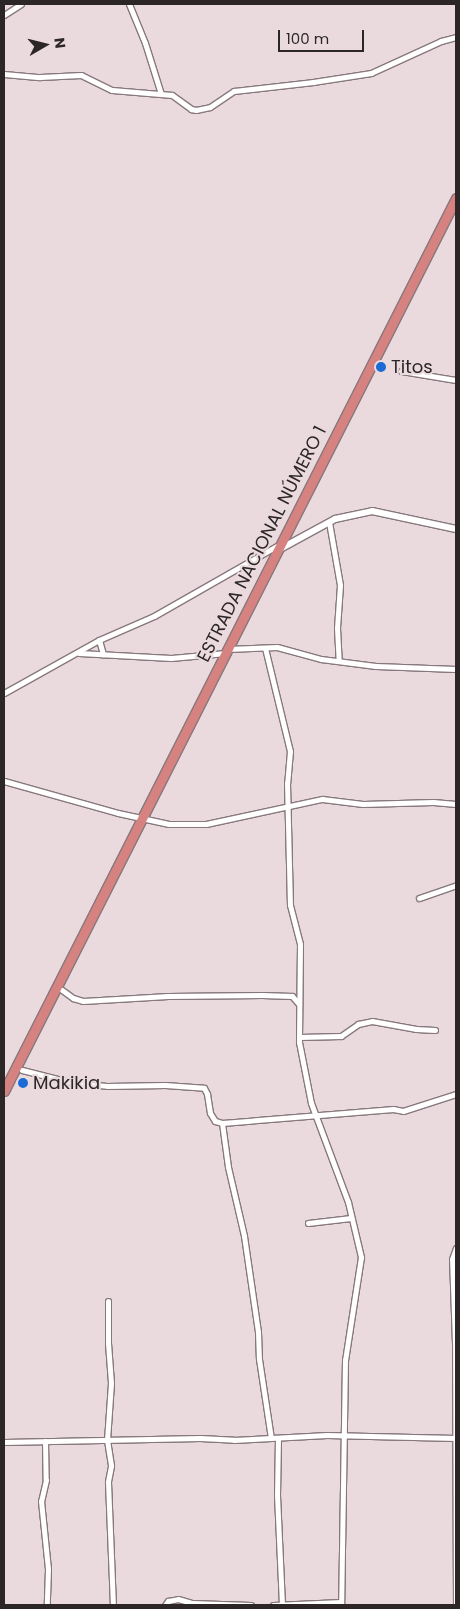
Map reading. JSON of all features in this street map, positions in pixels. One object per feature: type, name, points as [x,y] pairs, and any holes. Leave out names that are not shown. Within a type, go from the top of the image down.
[{"type":"highway","name":"ESTRADA NACIONAL NÚMERO 1","points":[[4,1091],[456,198]]},
{"type":"street","points":[[4,15],[22,4]]},
{"type":"street","points":[[129,4],[145,43],[161,94]]},
{"type":"street","points":[[4,74],[40,77],[81,75],[112,90],[175,96],[191,109],[204,109],[234,91],[304,83],[371,72],[441,41],[456,37]]},
{"type":"street","points":[[401,371],[456,380]]},
{"type":"street","points":[[4,693],[99,640],[154,616],[281,546],[342,517],[372,511],[456,529]]},
{"type":"street","points":[[330,522],[340,585],[337,628],[339,661]]},
{"type":"street","points":[[99,640],[103,654]]},
{"type":"street","points":[[265,648],[290,751],[287,782],[290,905],[300,944],[299,1037],[315,1114],[352,1218],[361,1257],[345,1360],[341,1604],[273,1605]]},
{"type":"street","points":[[78,653],[171,658],[226,651],[285,648],[321,659],[376,666],[456,669]]},
{"type":"street","points":[[4,781],[142,819],[169,824],[206,824],[322,799],[363,804],[433,802],[456,804]]},
{"type":"street","points":[[419,898],[456,885]]},
{"type":"street","points":[[62,990],[73,998],[83,1001],[168,996],[262,995],[292,996],[296,998],[300,1005]]},
{"type":"street","points":[[299,1037],[341,1036],[358,1024],[372,1021],[416,1029],[435,1030]]},
{"type":"street","points":[[22,1070],[74,1083],[107,1086],[165,1085],[204,1088],[207,1094],[210,1113],[215,1121],[222,1123],[255,1122],[270,1118],[315,1114],[393,1109],[403,1111],[456,1094]]},
{"type":"street","points":[[222,1123],[228,1167],[244,1236],[271,1438]]},
{"type":"street","points":[[308,1223],[352,1218]]},
{"type":"street","points":[[456,1248],[452,1259],[455,1343],[456,1605]]},
{"type":"street","points":[[108,1301],[108,1343],[112,1384],[107,1440],[111,1466],[108,1482],[113,1605]]},
{"type":"street","points":[[4,1442],[278,1438],[344,1435],[455,1437]]},
{"type":"street","points":[[278,1438],[277,1496],[282,1605]]},
{"type":"street","points":[[45,1441],[46,1480],[41,1501],[48,1569],[47,1605]]},
{"type":"street","points":[[165,1605],[168,1601],[178,1600],[192,1603],[251,1605]]},
{"type":"place","name":"Titos","points":[[381,367]]},
{"type":"place","name":"Makikia","points":[[23,1083]]}]
